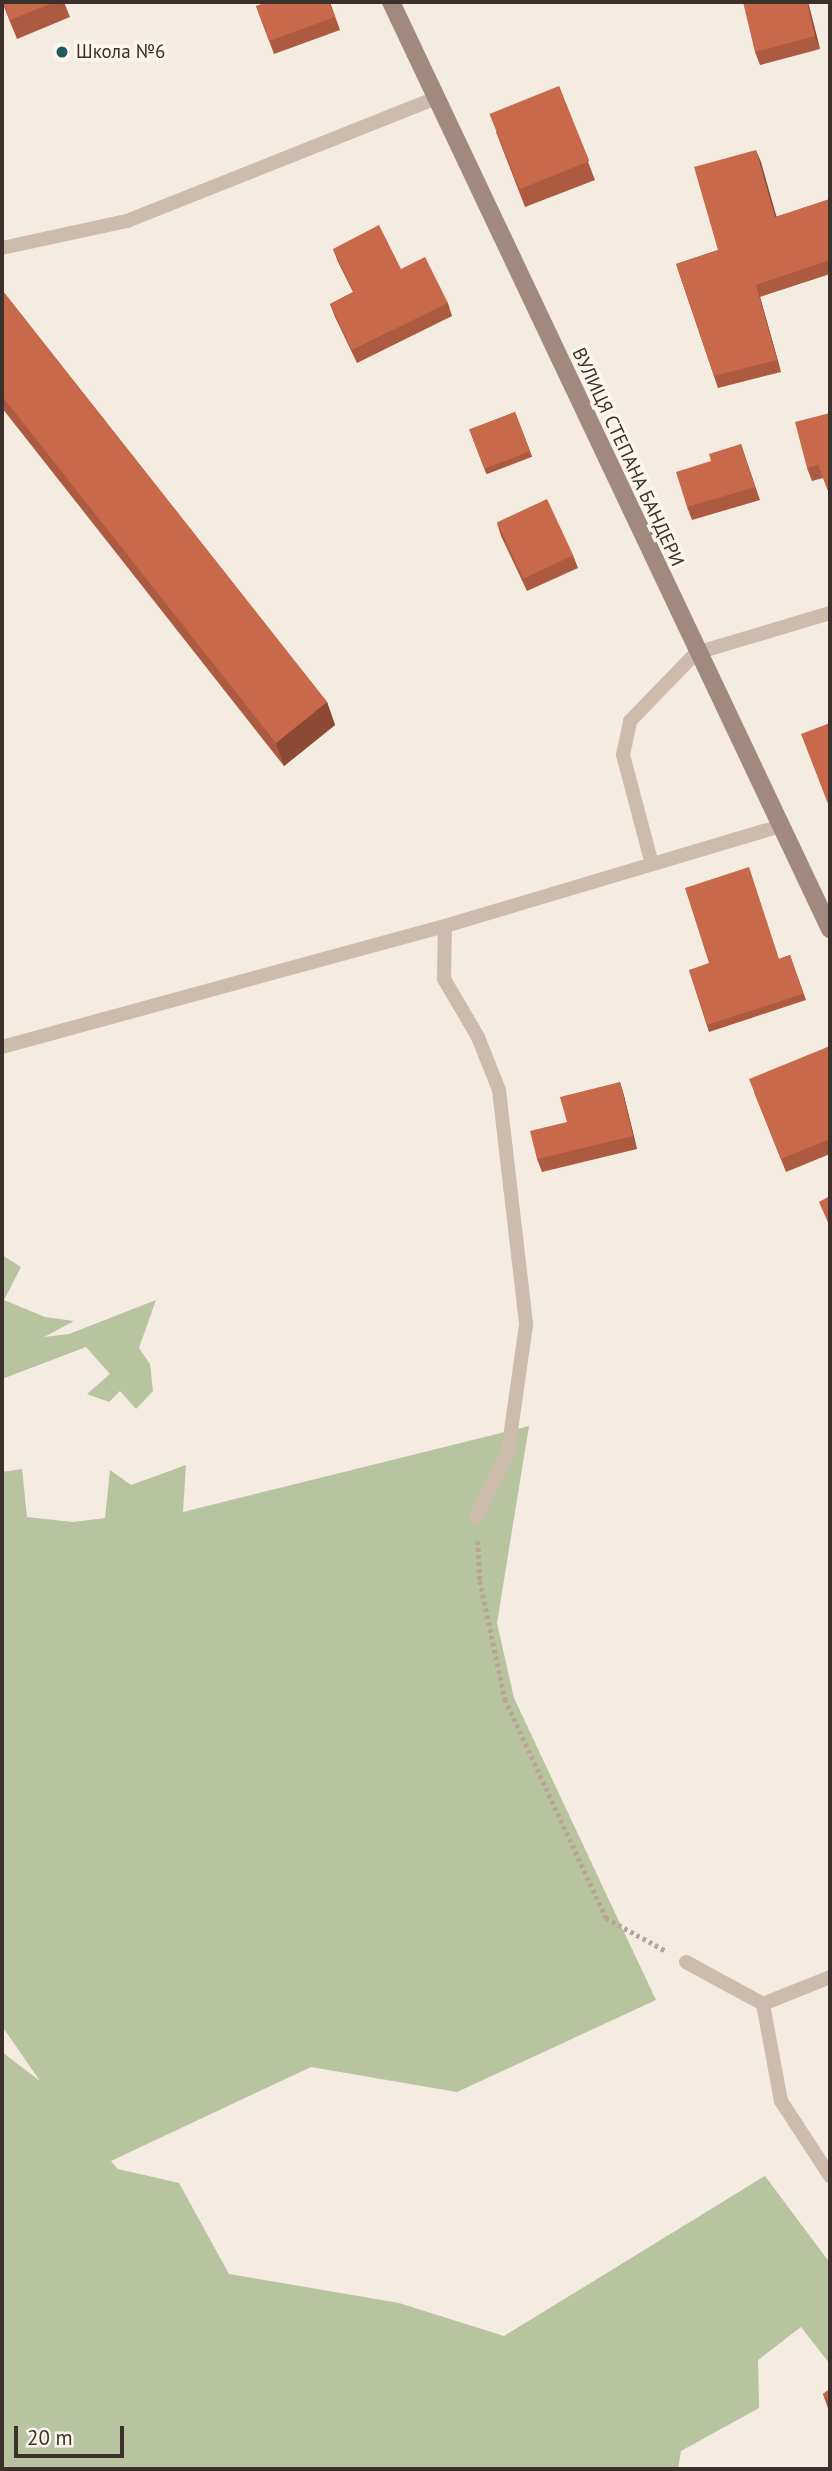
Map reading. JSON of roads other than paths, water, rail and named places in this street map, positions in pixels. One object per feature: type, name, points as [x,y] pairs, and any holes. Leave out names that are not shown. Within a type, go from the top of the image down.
[{"type":"main road","name":"ВУЛИЦЯ СТЕПАНА БАНДЕРИ","points":[[391,2],[696,653],[830,929]]},
{"type":"lane","points":[[2,248],[127,221],[436,97]]},
{"type":"lane","points":[[652,864],[623,755],[630,721],[696,653],[830,613]]},
{"type":"lane","points":[[2,1047],[445,926],[781,826]]},
{"type":"lane","points":[[445,926],[444,979],[478,1037],[499,1090],[526,1325],[508,1452],[476,1517]]},
{"type":"lane","points":[[686,1962],[763,2004]]},
{"type":"lane","points":[[763,2004],[830,1977]]},
{"type":"lane","points":[[763,2004],[781,2101],[830,2176]]},
{"type":"place","name":"Школа №6","points":[[62,52]]}]
